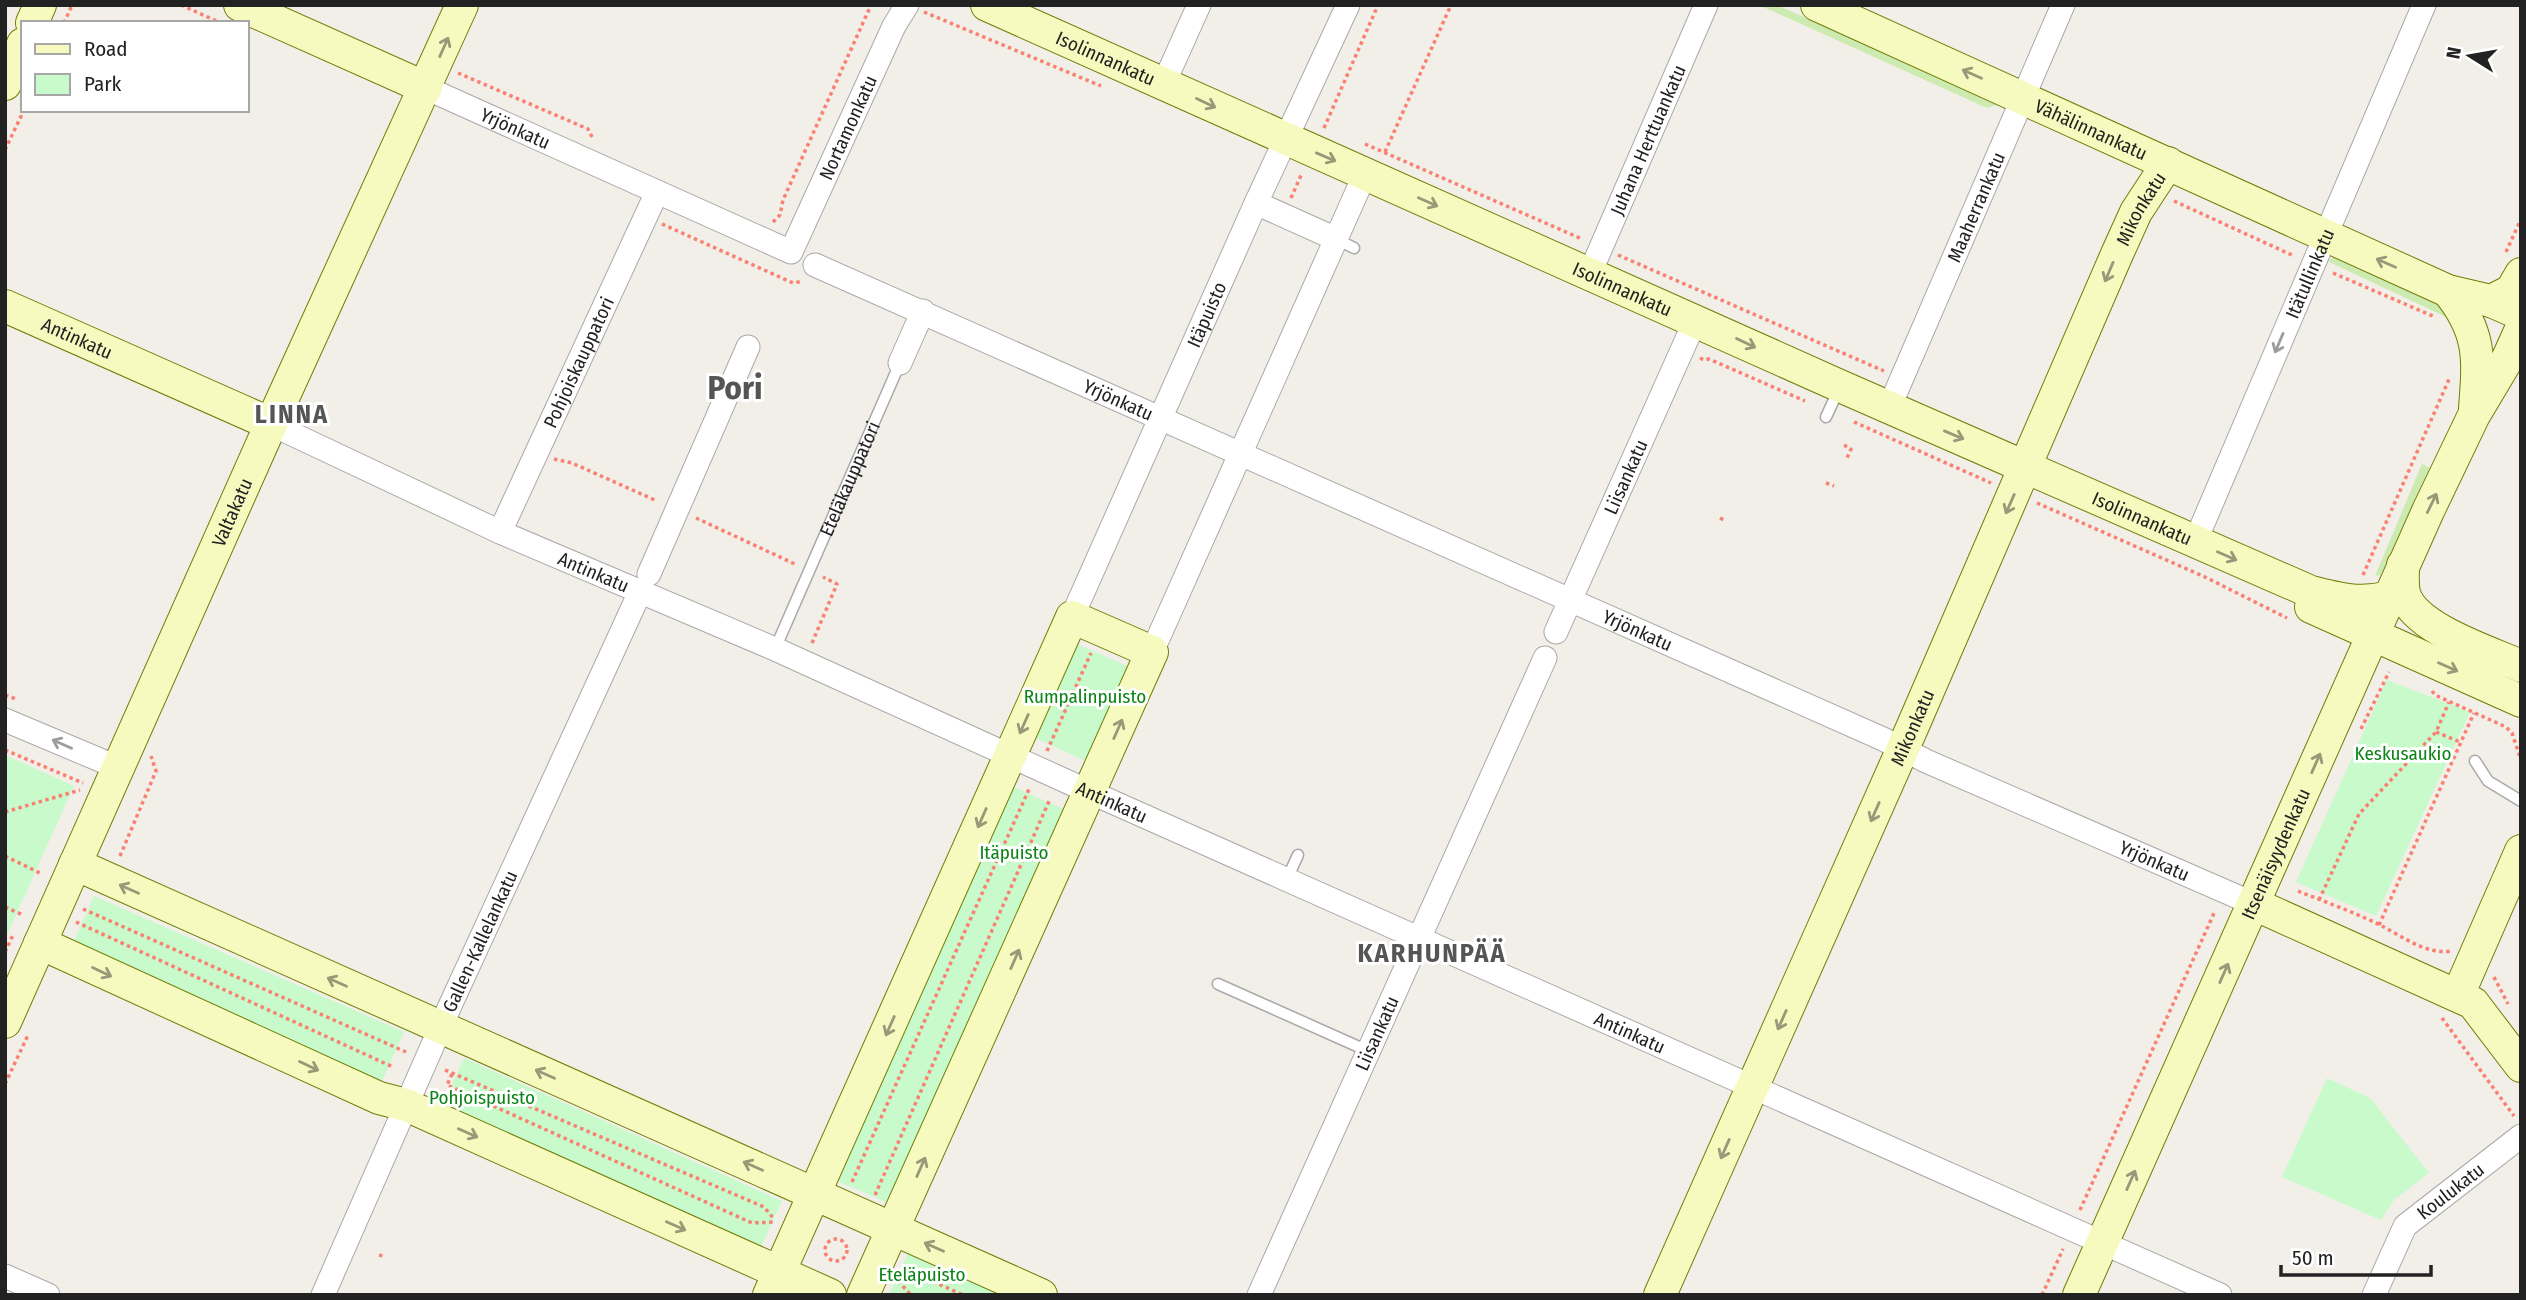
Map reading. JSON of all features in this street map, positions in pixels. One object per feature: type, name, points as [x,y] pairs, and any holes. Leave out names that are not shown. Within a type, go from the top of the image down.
[{"type":"street","points":[[33,21],[40,5]]},
{"type":"street","name":"Yrjönkatu","points":[[240,5],[431,76],[657,192],[791,252]]},
{"type":"street","name":"Valtakatu","points":[[17,1028],[52,949],[75,864],[462,5]]},
{"type":"street","name":"Isolinnankatu","points":[[987,5],[1164,83],[1300,155],[1375,163],[1596,260],[1695,321],[2311,593],[2370,602],[2389,597]]},
{"type":"street","points":[[1164,83],[1199,5]]},
{"type":"street","name":"Itäpuisto","points":[[774,1283],[812,1239],[816,1194],[1256,203],[1300,155],[1348,5]]},
{"type":"street","name":"Juhana Herttuankatu","points":[[1596,260],[1706,5]]},
{"type":"street","name":"Vähälinnankatu","points":[[1817,5],[2448,291],[2509,296]]},
{"type":"street","name":"Maaherrankatu","points":[[1889,408],[2063,5]]},
{"type":"street","name":"Itätullinkatu","points":[[2195,542],[2424,5]]},
{"type":"street","name":"Nortamonkatu","points":[[791,252],[894,26],[913,7]]},
{"type":"street","points":[[5,84],[21,48]]},
{"type":"street","points":[[878,1280],[893,1229],[1240,453],[1345,243],[1375,163]]},
{"type":"street","name":"Mikonkatu","points":[[1660,1295],[1902,750],[2136,212],[2168,163]]},
{"type":"street","name":"Pohjoiskauppatori","points":[[500,532],[657,192]]},
{"type":"street","points":[[1256,203],[1345,243]]},
{"type":"street","name":"Yrjönkatu","points":[[815,265],[1883,739],[2249,917],[2449,1005],[2473,1003],[2521,1066]]},
{"type":"street","name":"Itsenäisyydenkatu","points":[[2448,291],[2472,326],[2477,348],[2478,376],[2474,415]]},
{"type":"street","name":"Antinkatu","points":[[5,306],[271,424],[500,532],[645,583],[775,649],[1010,756],[2220,1295]]},
{"type":"street","name":"Eteläkauppatori","points":[[900,363],[923,311]]},
{"type":"street","name":"Liisankatu","points":[[1556,632],[1695,321]]},
{"type":"street","name":"Itsenäisyydenkatu","points":[[2079,1295],[2373,645],[2403,565],[2474,415],[2517,344]]},
{"type":"street","name":"Gallen-Kallelankatu","points":[[323,1295],[406,1105],[645,583],[748,347]]},
{"type":"street","points":[[2403,565],[2404,593],[2420,618],[2434,627],[2521,666]]},
{"type":"street","name":"Isolinnankatu","points":[[2260,570],[2285,596],[2343,620],[2373,645]]},
{"type":"street","points":[[1072,617],[1152,652]]},
{"type":"street","points":[[2373,645],[2423,669],[2521,701]]},
{"type":"street","name":"Liisankatu","points":[[1259,1295],[1545,658]]},
{"type":"street","points":[[5,720],[119,768]]},
{"type":"street","points":[[2449,1005],[2474,959],[2521,851]]},
{"type":"street","points":[[75,864],[816,1194],[857,1204],[893,1229],[1041,1295]]},
{"type":"street","points":[[52,949],[379,1098],[406,1105],[774,1283],[830,1295]]},
{"type":"street","name":"Koulukatu","points":[[2374,1295],[2405,1226],[2521,1136]]},
{"type":"street","points":[[5,1276],[48,1295]]},
{"type":"lane","name":"Eteläkauppatori","points":[[775,649],[900,363]]},
{"type":"lane","points":[[1826,417],[1840,386]]},
{"type":"lane","points":[[2475,761],[2488,781],[2521,801]]},
{"type":"lane","points":[[1287,879],[1298,855]]},
{"type":"lane","points":[[1218,984],[1368,1051]]},
{"type":"path","points":[[65,21],[72,5]]},
{"type":"path","points":[[181,5],[217,21]]},
{"type":"path","points":[[768,222],[775,222],[780,215],[783,200],[871,5]]},
{"type":"path","points":[[1297,204],[1289,201],[1300,155],[1378,5]]},
{"type":"path","points":[[1375,163],[1451,5]]},
{"type":"path","points":[[913,7],[1108,89]]},
{"type":"path","points":[[431,76],[588,129],[595,143]]},
{"type":"path","points":[[5,150],[23,112]]},
{"type":"path","points":[[645,216],[777,276]]},
{"type":"path","points":[[1596,260],[1901,379]]},
{"type":"path","points":[[2362,577],[2452,374]]},
{"type":"path","points":[[1844,445],[1851,449],[1847,458]]},
{"type":"path","points":[[1826,483],[1834,486]]},
{"type":"path","points":[[1720,518],[1727,521]]},
{"type":"path","points":[[790,562],[837,584],[810,646],[818,649]]},
{"type":"path","points":[[857,1204],[849,1188],[1101,630]]},
{"type":"path","points":[[2373,645],[2389,672],[2409,675],[2423,669],[2435,695],[2506,727],[2512,733],[2521,760]]},
{"type":"path","points":[[2319,900],[2359,814],[2436,732],[2449,702]]},
{"type":"path","points":[[2379,925],[2473,713]]},
{"type":"path","points":[[2436,732],[2460,742]]},
{"type":"path","points":[[52,949],[76,922],[92,889],[116,866],[156,771],[151,757],[157,744]]},
{"type":"path","points":[[5,750],[82,783]]},
{"type":"path","points":[[5,812],[80,790]]},
{"type":"path","points":[[857,1204],[873,1200],[1049,799]]},
{"type":"path","points":[[5,856],[43,874]]},
{"type":"path","points":[[2298,891],[2379,925],[2401,938],[2440,953],[2454,951],[2492,967],[2493,976],[2509,1006]]},
{"type":"path","points":[[5,907],[23,915]]},
{"type":"path","points":[[83,909],[452,1073],[764,1207],[778,1222],[752,1223],[460,1090],[447,1084],[452,1073]]},
{"type":"path","points":[[2042,1295],[2215,911],[2249,917]]},
{"type":"path","points":[[76,922],[393,1067]]},
{"type":"path","points":[[2449,1005],[2521,1127]]},
{"type":"path","points":[[5,1084],[17,1028]]},
{"type":"path","points":[[841,1240],[857,1204]]},
{"type":"path","points":[[812,1239],[841,1240],[847,1248],[846,1255],[837,1262],[830,1260],[812,1239]]},
{"type":"path","points":[[846,1255],[878,1280],[911,1295]]},
{"type":"path","points":[[878,1280],[923,1277],[963,1295]]},
{"type":"green space","points":[[1759,5],[1777,5],[1994,100],[1996,105],[1987,108]]},
{"type":"green space","points":[[2336,256],[2444,307],[2465,340],[2446,317],[2327,261]]},
{"type":"green space","points":[[2422,464],[2430,468],[2394,551],[2380,575],[2375,576]]},
{"type":"green space","name":"Rumpalinpuisto","points":[[1073,642],[1134,669],[1090,763],[1031,736]]},
{"type":"green space","name":"Keskusaukio","points":[[2387,680],[2470,712],[2376,916],[2296,882]]},
{"type":"green space","points":[[5,755],[74,786],[5,939]]},
{"type":"green space","name":"Itäpuisto","points":[[1009,785],[1066,810],[890,1204],[833,1179]]},
{"type":"green space","name":"Pohjoispuisto","points":[[94,896],[404,1032],[382,1081],[72,945]]},
{"type":"green space","name":"Pohjoispuisto","points":[[464,1058],[782,1201],[759,1251],[441,1109]]},
{"type":"green space","points":[[2327,1078],[2370,1098],[2429,1173],[2394,1200],[2381,1220],[2282,1177]]},
{"type":"green space","name":"Eteläpuisto","points":[[911,1247],[1017,1295],[889,1295]]},
{"type":"district","name":"Pori","points":[[735,388]]},
{"type":"district","name":"LINNA","points":[[292,414]]},
{"type":"district","name":"KARHUNPÄÄ","points":[[1432,953]]}]
